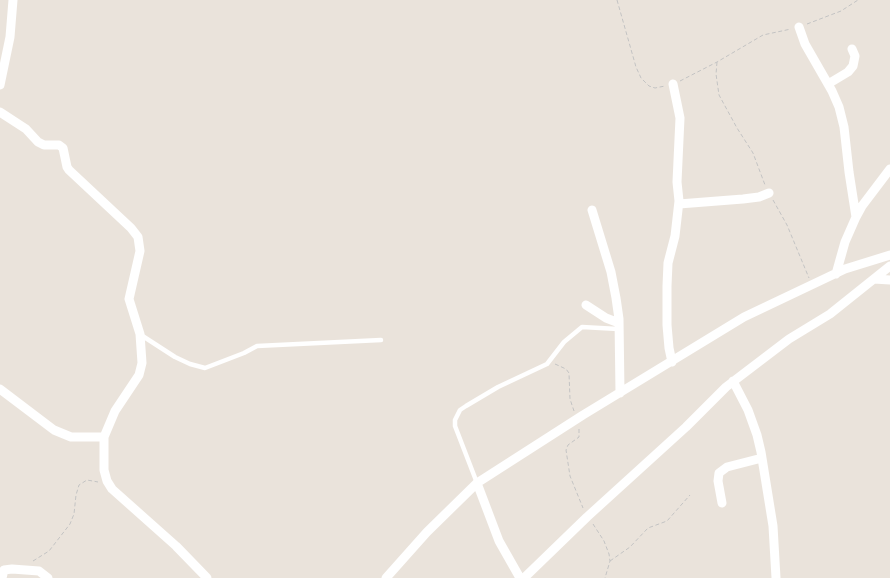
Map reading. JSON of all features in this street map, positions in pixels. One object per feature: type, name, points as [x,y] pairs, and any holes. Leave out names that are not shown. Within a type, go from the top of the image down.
[{"type":"street","points":[[0,85],[10,37],[13,0]]},
{"type":"street","points":[[799,27],[805,44],[839,107],[844,127],[856,217]]},
{"type":"street","points":[[828,84],[848,72],[854,66],[855,56],[852,49]]},
{"type":"street","points":[[672,362],[668,348],[667,325],[668,263],[675,236],[679,204],[677,182],[680,118],[673,84]]},
{"type":"street","points":[[0,112],[26,129],[38,142],[44,145],[59,145],[63,148],[67,167],[138,237],[140,251],[129,299],[140,334],[142,363],[139,375],[116,411],[104,437],[104,470],[112,490],[176,546],[207,578]]},
{"type":"street","points":[[836,274],[845,242],[856,217],[890,169]]},
{"type":"street","points":[[679,204],[743,200],[769,193]]},
{"type":"street","points":[[592,210],[611,272],[616,298],[620,393]]},
{"type":"street","points":[[386,578],[427,532],[477,483],[576,419],[744,317],[845,269],[890,255]]},
{"type":"street","points":[[524,578],[733,381],[789,339],[830,314],[890,266]]},
{"type":"street","points":[[874,279],[890,280]]},
{"type":"street","points":[[586,305],[618,326]]},
{"type":"street","points":[[733,381],[748,410],[757,435],[773,526],[776,578]]},
{"type":"street","points":[[0,389],[54,430],[71,437],[104,437]]},
{"type":"street","points":[[722,503],[718,482],[719,472],[727,467],[762,458]]},
{"type":"street","points":[[477,483],[499,541],[520,578]]},
{"type":"street","points":[[2,578],[5,570],[17,569],[39,571],[48,578]]},
{"type":"lane","points":[[477,483],[456,426],[457,415],[466,406],[498,387],[547,364],[564,342],[582,327],[618,326]]},
{"type":"lane","points":[[140,334],[176,357],[190,364],[205,368],[244,353],[254,346],[381,340]]},
{"type":"path","points":[[617,0],[636,67],[641,78],[649,86],[655,88],[673,84],[717,62],[763,35],[799,27],[841,11],[858,0]]},
{"type":"path","points":[[717,62],[716,79],[720,95],[737,128],[753,153],[769,193],[787,225],[812,285]]},
{"type":"path","points":[[551,360],[556,366],[566,369],[569,373],[570,398],[580,430],[579,437],[568,445],[566,450],[570,476],[579,502],[608,548],[610,561],[605,578]]},
{"type":"path","points":[[17,569],[41,557],[57,542],[74,514],[77,489],[82,483],[90,480],[112,490]]},
{"type":"path","points":[[610,561],[630,547],[648,528],[667,521],[690,495]]}]
